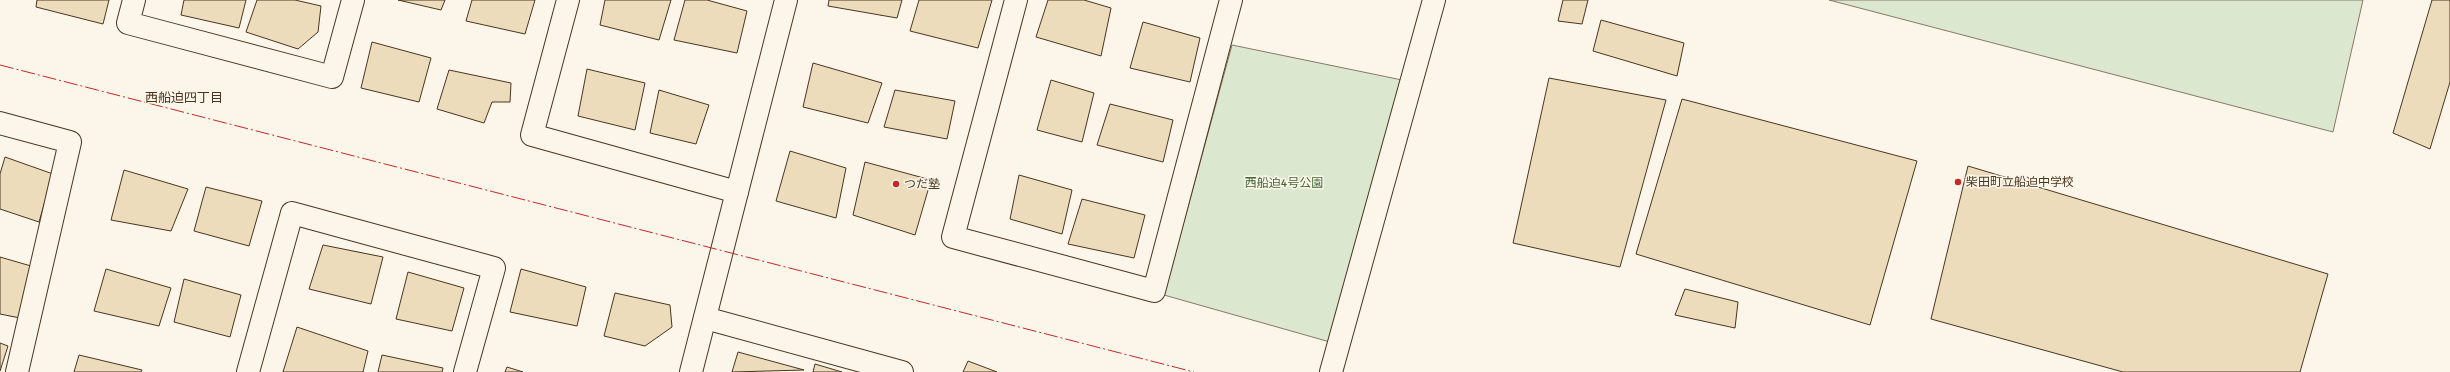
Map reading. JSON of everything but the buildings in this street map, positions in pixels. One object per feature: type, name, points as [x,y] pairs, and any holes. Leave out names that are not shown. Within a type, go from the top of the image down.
[{"type":"street","points":[[134,0],[128,23],[332,78],[353,0]]},
{"type":"street","points":[[568,0],[532,135],[737,192]]},
{"type":"street","points":[[691,372],[786,0]]},
{"type":"street","points":[[1016,0],[953,237],[1154,291],[1231,0]]},
{"type":"street","points":[[1331,372],[1434,0]]},
{"type":"street","points":[[0,123],[70,142],[17,372]]},
{"type":"street","points":[[248,372],[292,213],[494,268],[465,372]]},
{"type":"street","points":[[705,318],[902,372]]},
{"type":"green space","points":[[1829,0],[2363,0],[2333,132]]},
{"type":"green space","name":"西船迫4号公園","points":[[1232,45],[1402,80],[1330,342],[1164,295]]},
{"type":"power","points":[[0,65],[1194,372]]},
{"type":"place","name":"柴田町立船迫中学校","points":[[1958,182]]},
{"type":"place","name":"つだ塾","points":[[896,184]]},
{"type":"district","name":"西船迫四丁目","points":[[184,97]]}]
